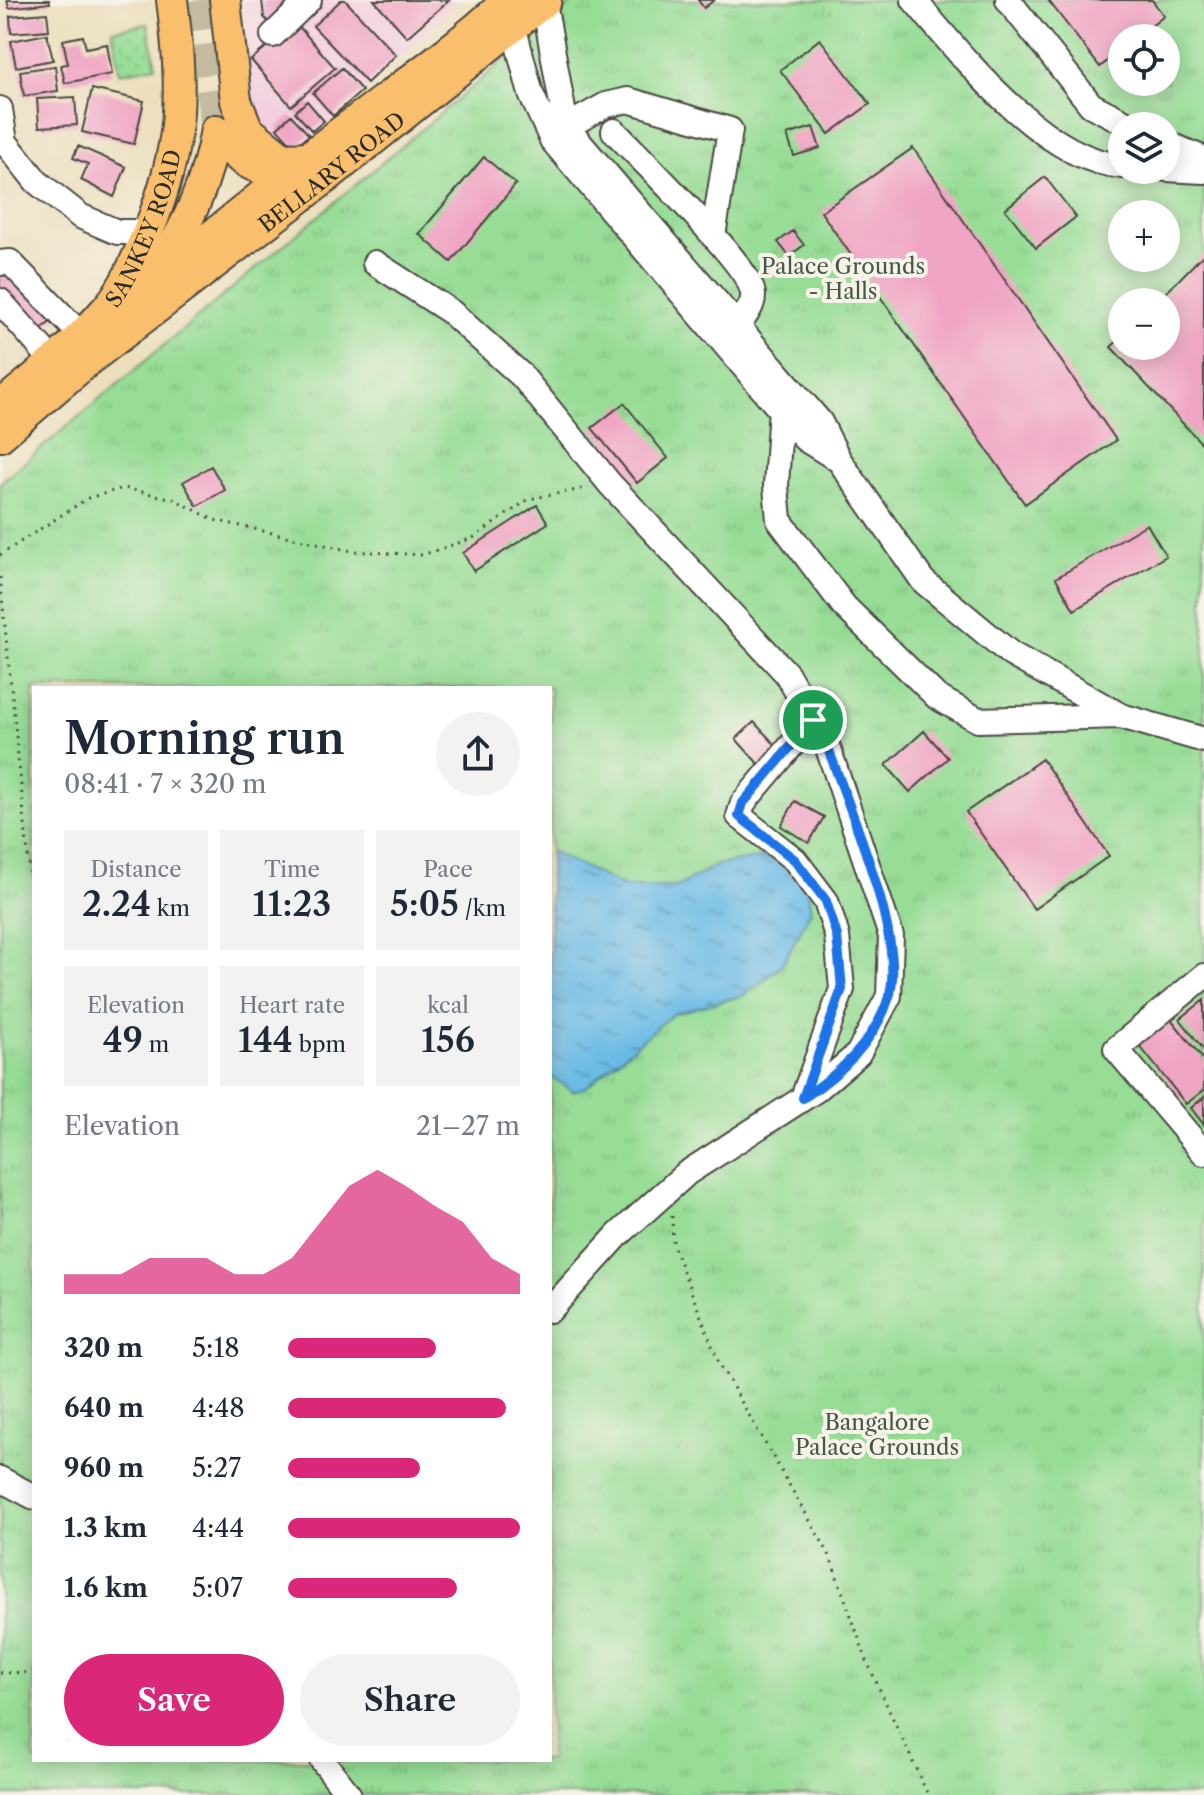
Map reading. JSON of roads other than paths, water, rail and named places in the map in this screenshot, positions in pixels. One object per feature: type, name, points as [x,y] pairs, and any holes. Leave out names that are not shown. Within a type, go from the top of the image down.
[{"type":"main road","name":"SANKEY ROAD","points":[[0,406],[52,360],[94,345],[109,307],[136,263],[165,192],[181,104],[172,0]]},
{"type":"main road","points":[[225,0],[236,101],[248,130],[283,158],[300,165]]},
{"type":"main road","name":"BELLARY ROAD","points":[[109,307],[151,282],[240,217],[300,165],[511,14],[545,1]]},
{"type":"main road","name":"BELLARY ROAD","points":[[94,345],[511,14]]},
{"type":"main road","name":"SANKEY ROAD","points":[[0,436],[94,345],[151,282],[189,222],[209,173],[216,130],[243,160],[264,172],[300,165]]},
{"type":"street","points":[[273,35],[309,0]]},
{"type":"street","points":[[914,0],[1003,99],[1051,137],[1108,165]]},
{"type":"street","points":[[1008,0],[1091,105],[1108,114]]},
{"type":"street","points":[[545,1],[566,127],[648,238]]},
{"type":"street","points":[[511,14],[531,94],[552,140],[648,238],[730,333],[820,422],[839,460],[923,581],[1011,654],[1121,716],[1204,740]]},
{"type":"street","points":[[566,127],[606,105],[628,100],[730,130],[713,236]]},
{"type":"street","points":[[0,109],[5,142],[37,182],[80,216],[117,232],[148,232]]},
{"type":"street","points":[[614,131],[713,236],[751,284],[752,304],[730,333]]},
{"type":"street","points":[[1180,149],[1204,159]]},
{"type":"street","points":[[1180,170],[1204,171]]},
{"type":"street","points":[[648,238],[682,203]]},
{"type":"street","points":[[0,263],[10,262],[94,345]]},
{"type":"street","points":[[375,263],[451,312],[522,376],[610,484],[787,674],[827,745],[891,936],[889,996],[858,1054],[803,1098],[687,1173],[618,1235],[552,1308]]},
{"type":"street","points":[[0,301],[52,360]]},
{"type":"street","points":[[730,333],[805,439],[839,460]]},
{"type":"street","points":[[781,407],[776,486],[779,520],[844,606],[937,697],[978,720],[1121,716]]},
{"type":"street","points":[[803,1098],[842,989],[837,936],[826,901],[795,860],[739,816],[743,803],[813,720]]},
{"type":"street","points":[[1204,976],[1116,1049],[1204,1153]]},
{"type":"street","points":[[0,1479],[32,1496]]},
{"type":"street","points":[[324,1762],[349,1795]]},
{"type":"water","points":[[552,852],[625,887],[677,887],[717,865],[761,857],[782,861],[807,886],[811,911],[782,965],[745,995],[673,1014],[586,1087],[573,1091],[552,1077]]},
{"type":"tunnel","points":[[199,0],[216,130]]},
{"type":"park label","name":"Palace Grounds - Halls","points":[[843,278]]},
{"type":"park label","name":"Bangalore Palace Grounds","points":[[877,1434]]}]
